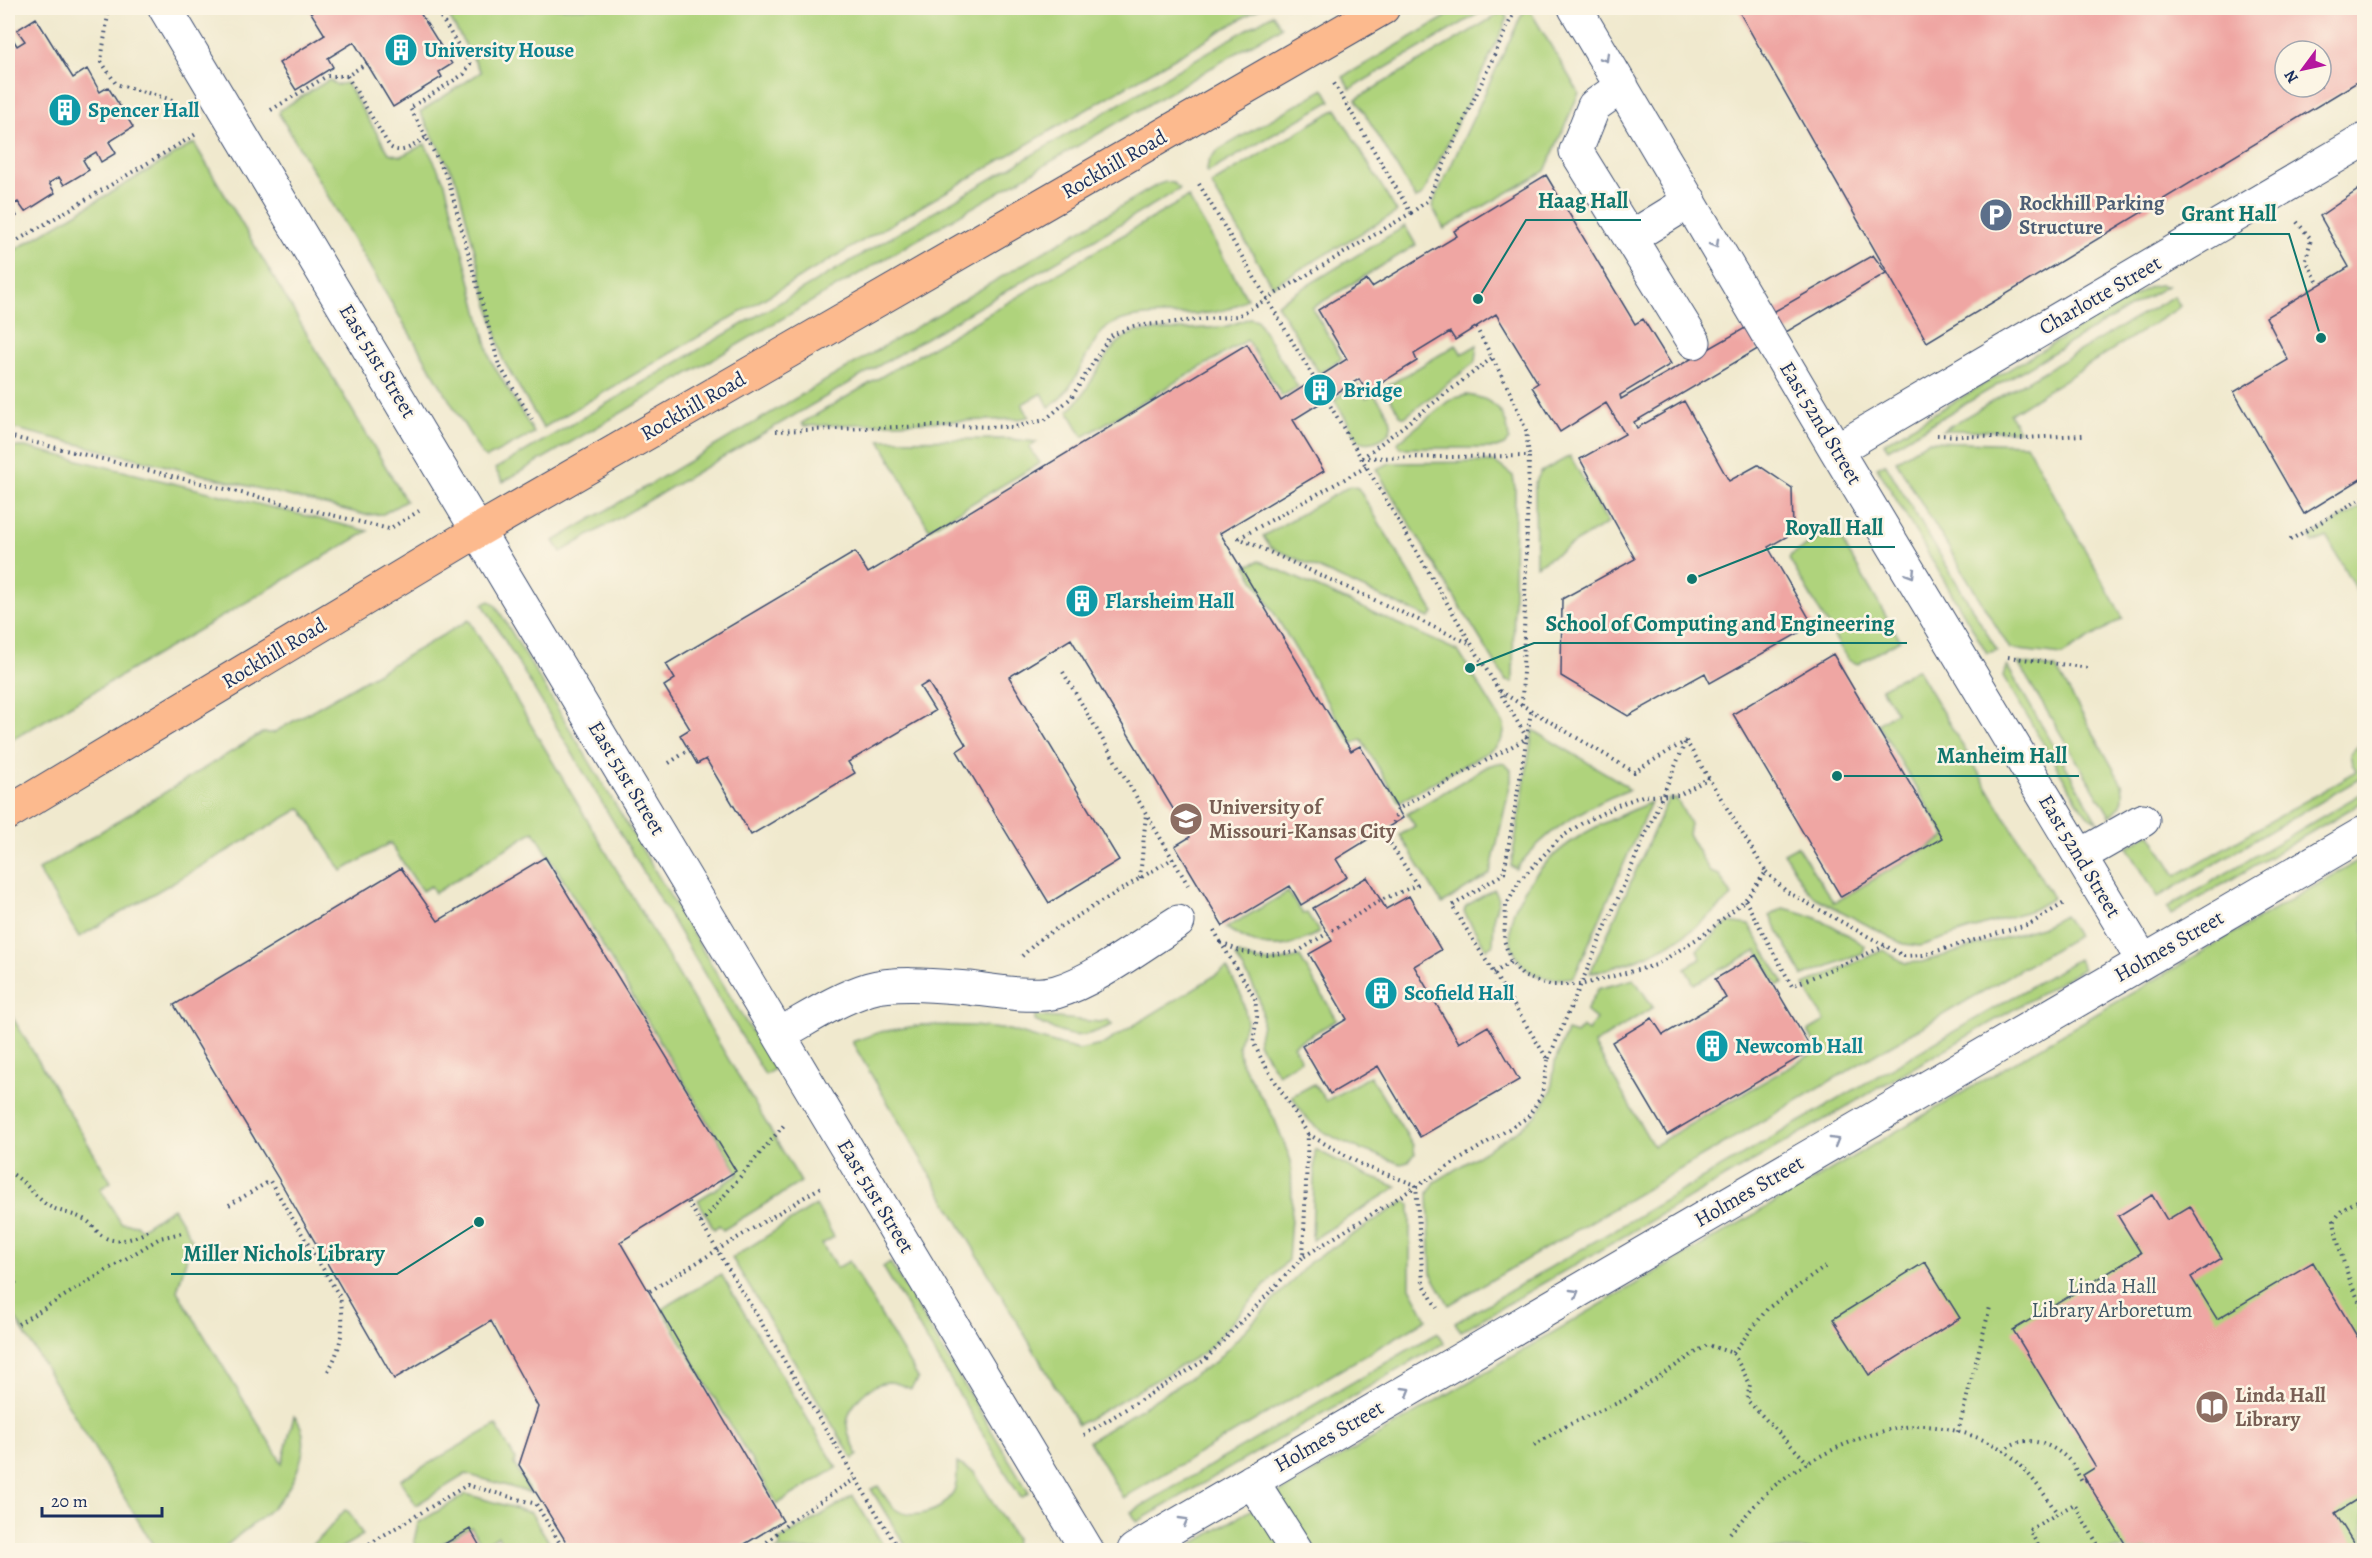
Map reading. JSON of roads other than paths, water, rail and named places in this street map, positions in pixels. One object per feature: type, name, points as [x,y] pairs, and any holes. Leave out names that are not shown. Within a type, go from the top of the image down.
[{"type":"main road","name":"Rockhill Road","points":[[8,813],[479,530],[1383,8]]},
{"type":"street","name":"East 51st Street","points":[[165,8],[1087,1551]]},
{"type":"street","name":"East 52nd Street","points":[[1575,8],[1836,450],[2143,961]]},
{"type":"street","points":[[1622,86],[1594,106],[1576,151],[1694,342]]},
{"type":"street","name":"Charlotte Street","points":[[1836,450],[2364,140]]},
{"type":"street","points":[[1630,238],[1690,201]]},
{"type":"street","points":[[2080,856],[2143,820]]},
{"type":"street","name":"Holmes Street","points":[[1134,1551],[2364,833]]},
{"type":"street","points":[[780,1034],[837,1002],[872,988],[904,986],[970,988],[998,993],[1054,992],[1083,981],[1178,922]]},
{"type":"street","points":[[1252,1481],[1296,1551]]},
{"type":"place","name":"University House","points":[[401,50]]},
{"type":"place","name":"Spencer Hall","points":[[65,110]]},
{"type":"place","name":"Rockhill Parking Structure","points":[[1996,215]]},
{"type":"place","name":"Haag Hall","points":[[1478,299]]},
{"type":"place","name":"Grant Hall","points":[[2321,338]]},
{"type":"place","name":"Bridge","points":[[1320,390]]},
{"type":"place","name":"Royall Hall","points":[[1692,579]]},
{"type":"place","name":"Flarsheim Hall","points":[[1082,601]]},
{"type":"place","name":"School of Computing and Engineering","points":[[1470,668]]},
{"type":"place","name":"Manheim Hall","points":[[1837,776]]},
{"type":"place","name":"University of Missouri-Kansas City","points":[[1186,819]]},
{"type":"place","name":"Scofield Hall","points":[[1381,993]]},
{"type":"place","name":"Newcomb Hall","points":[[1712,1046]]},
{"type":"place","name":"Miller Nichols Library","points":[[479,1222]]},
{"type":"place","name":"Linda Hall Library","points":[[2212,1407]]},
{"type":"park label","name":"Linda Hall Library Arboretum","points":[[2112,1298]]}]
